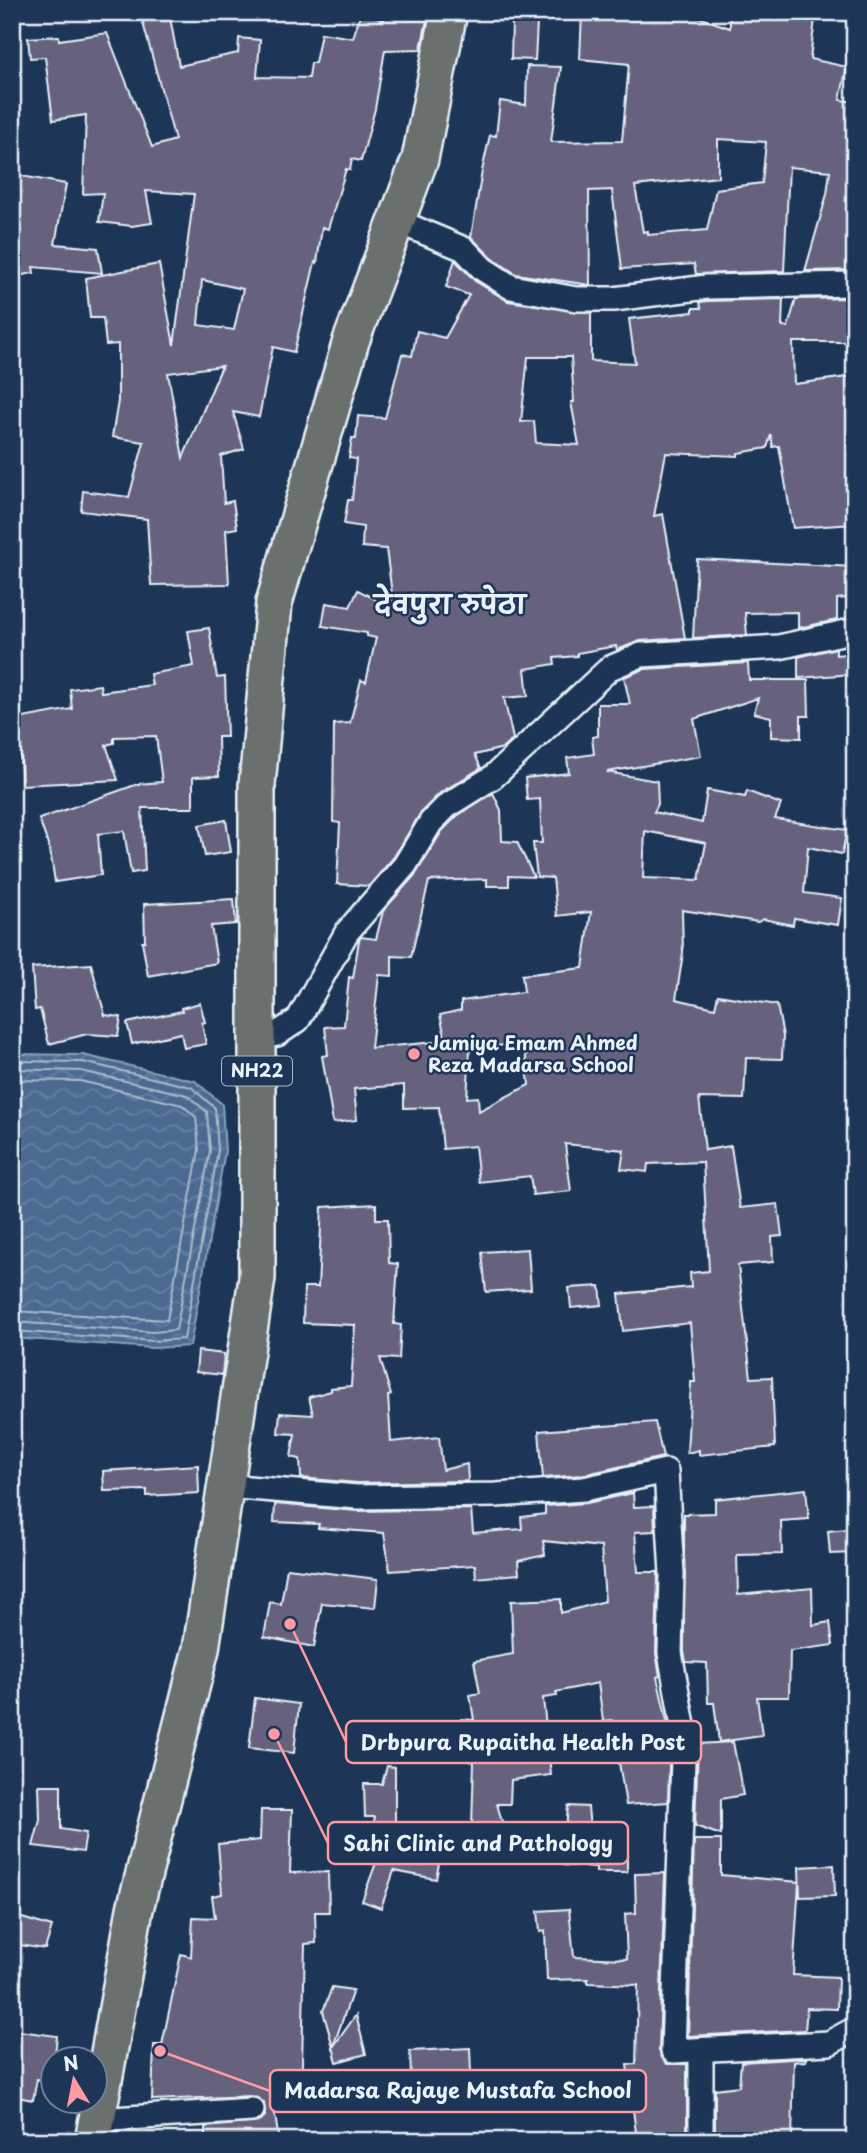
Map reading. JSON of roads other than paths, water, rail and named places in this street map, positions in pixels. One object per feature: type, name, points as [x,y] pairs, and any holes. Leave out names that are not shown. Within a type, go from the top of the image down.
[{"type":"main road","name":"NH22","points":[[95,2131],[135,1909],[201,1648],[257,1278],[257,785],[274,603],[351,341],[420,159],[449,12]]},
{"type":"street","points":[[397,221],[464,248],[483,269],[510,287],[541,294],[614,299],[707,287],[855,284]]},
{"type":"street","points":[[257,1038],[277,1034],[298,1020],[346,932],[405,865],[431,822],[448,805],[493,777],[610,668],[641,655],[779,647],[855,630]]},
{"type":"street","points":[[226,1486],[357,1497],[496,1495],[584,1489],[666,1471],[672,1574],[670,1653],[684,1731],[673,2051],[829,2043],[855,2029]]},
{"type":"street","points":[[701,2050],[701,2141]]},
{"type":"street","points":[[95,2131],[252,2110]]},
{"type":"water","points":[[12,1054],[83,1055],[195,1081],[222,1104],[225,1151],[190,1346],[153,1348],[12,1338]]},
{"type":"place","name":"Jamiya Emam Ahmed Reza Madarsa School","points":[[414,1054]]},
{"type":"place","name":"Drbpura Rupaitha Health Post","points":[[290,1624]]},
{"type":"place","name":"Sahi Clinic and Pathology","points":[[274,1734]]},
{"type":"place","name":"Madarsa Rajaye Mustafa School","points":[[160,2051]]},
{"type":"district","name":"देवपुरा रुपेठा","points":[[450,605]]}]
